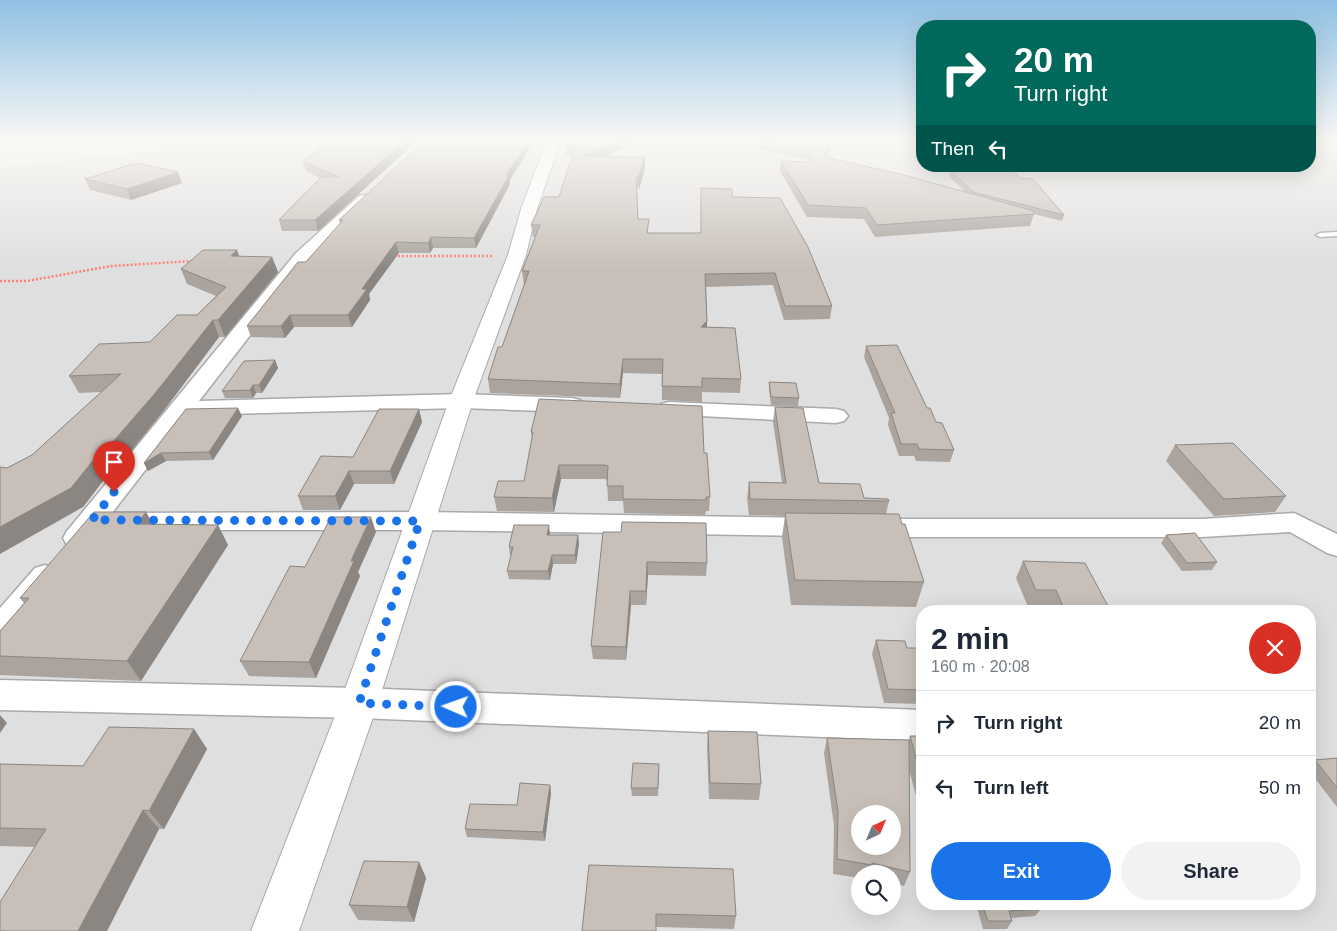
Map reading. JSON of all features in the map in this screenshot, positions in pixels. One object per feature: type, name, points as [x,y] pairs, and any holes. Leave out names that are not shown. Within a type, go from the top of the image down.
[{"type":"street","points":[[275,931],[359,703],[461,401],[516,255],[538,183]]},
{"type":"street","points":[[0,630],[92,520],[302,257],[379,185]]},
{"type":"street","points":[[181,408],[461,401],[590,406]]},
{"type":"street","points":[[649,408],[836,416]]},
{"type":"street","points":[[92,520],[420,521],[847,528],[1202,528],[1294,522],[1337,546]]},
{"type":"street","points":[[0,695],[359,703],[916,726]]},
{"type":"lane","points":[[1320,235],[1337,234]]},
{"type":"path","points":[[390,256],[516,255]]},
{"type":"path","points":[[0,281],[27,281],[111,266],[200,261]]},
{"type":"shaded area","points":[[0,183],[1337,183],[1337,931],[0,931]]},
{"type":"building","points":[[104,183],[144,183],[127,189]]},
{"type":"building","points":[[315,183],[357,183],[315,220],[279,220]]},
{"type":"building","points":[[378,183],[504,183],[474,238],[431,237],[428,243],[396,242],[362,289],[367,289],[348,315],[290,315],[281,326],[247,326],[298,262],[306,262],[343,220],[339,220]]},
{"type":"building","points":[[563,183],[636,183],[638,219],[649,219],[647,233],[701,233],[701,188],[732,189],[732,197],[780,198],[808,247],[832,306],[785,306],[775,273],[705,274],[707,321],[701,327],[735,328],[741,379],[702,378],[702,387],[662,386],[663,359],[623,359],[620,384],[488,379],[498,347],[502,347],[529,271],[522,271],[540,225],[531,225],[544,197],[559,197]]},
{"type":"building","points":[[795,183],[935,183],[1034,211],[1034,214],[877,225],[866,208],[808,205]]},
{"type":"building","points":[[964,183],[1037,183],[1064,215],[973,192]]},
{"type":"building","points":[[203,250],[237,250],[231,256],[272,257],[218,320],[213,320],[157,391],[99,458],[95,458],[71,488],[0,527],[0,467],[7,468],[32,455],[121,374],[69,376],[99,344],[150,342],[177,315],[197,315],[226,287],[181,269]]},
{"type":"building","points":[[897,345],[927,408],[930,408],[936,422],[942,423],[954,450],[919,449],[917,444],[901,444],[891,413],[895,413],[866,346]]},
{"type":"building","points":[[275,360],[259,385],[253,385],[250,390],[222,391],[244,361]]},
{"type":"building","points":[[769,382],[796,383],[799,398],[771,397]]},
{"type":"building","points":[[539,399],[702,406],[704,453],[707,453],[710,497],[706,497],[706,500],[623,499],[623,486],[607,486],[608,466],[559,465],[552,498],[494,497],[498,481],[524,481],[533,432],[531,432]]},
{"type":"building","points":[[775,407],[803,408],[819,483],[860,484],[864,498],[888,499],[889,501],[750,499],[749,482],[786,483]]},
{"type":"building","points":[[238,408],[209,452],[161,453],[144,463],[186,409]]},
{"type":"building","points":[[379,409],[419,409],[390,471],[349,471],[335,496],[298,496],[321,456],[353,457]]},
{"type":"building","points":[[1233,443],[1286,496],[1224,499],[1175,445]]},
{"type":"building","points":[[94,512],[146,512],[137,524],[218,525],[127,661],[0,656],[0,631],[29,598],[20,598]]},
{"type":"building","points":[[785,513],[899,514],[902,524],[905,524],[924,582],[795,580]]},
{"type":"building","points":[[331,517],[371,517],[351,561],[354,561],[309,662],[240,661],[290,566],[305,567]]},
{"type":"building","points":[[622,522],[706,523],[707,563],[647,562],[646,591],[630,591],[626,647],[591,646],[603,532],[621,532]]},
{"type":"building","points":[[514,525],[549,525],[547,535],[578,535],[575,555],[552,555],[548,571],[507,571],[513,547],[509,547]]},
{"type":"building","points":[[1195,533],[1217,562],[1187,563],[1166,535]]},
{"type":"building","points":[[1023,561],[1085,563],[1107,605],[1062,605],[1056,590],[1036,590]]},
{"type":"building","points":[[876,640],[905,641],[907,648],[916,648],[916,690],[888,689]]},
{"type":"building","points":[[109,727],[194,729],[149,811],[143,810],[78,931],[0,931],[0,902],[46,829],[0,828],[0,764],[83,766]]},
{"type":"building","points":[[708,731],[757,732],[761,784],[710,783]]},
{"type":"building","points":[[910,736],[916,736],[916,758]]},
{"type":"building","points":[[827,738],[909,740],[910,872],[901,870],[901,865],[872,863],[872,865],[837,859],[838,811]]},
{"type":"building","points":[[1337,758],[1337,788],[1316,761]]},
{"type":"building","points":[[633,763],[659,764],[658,788],[631,788]]},
{"type":"building","points":[[520,783],[550,785],[543,832],[465,829],[470,804],[517,805]]},
{"type":"building","points":[[364,861],[419,862],[407,907],[349,905]]},
{"type":"building","points":[[589,865],[733,869],[736,916],[656,914],[656,931],[582,931]]},
{"type":"building","points":[[984,910],[1025,910],[1009,911],[1012,921],[988,921]]},
{"type":"route","points":[[114,492],[92,520],[420,521],[359,703],[456,707]]}]
